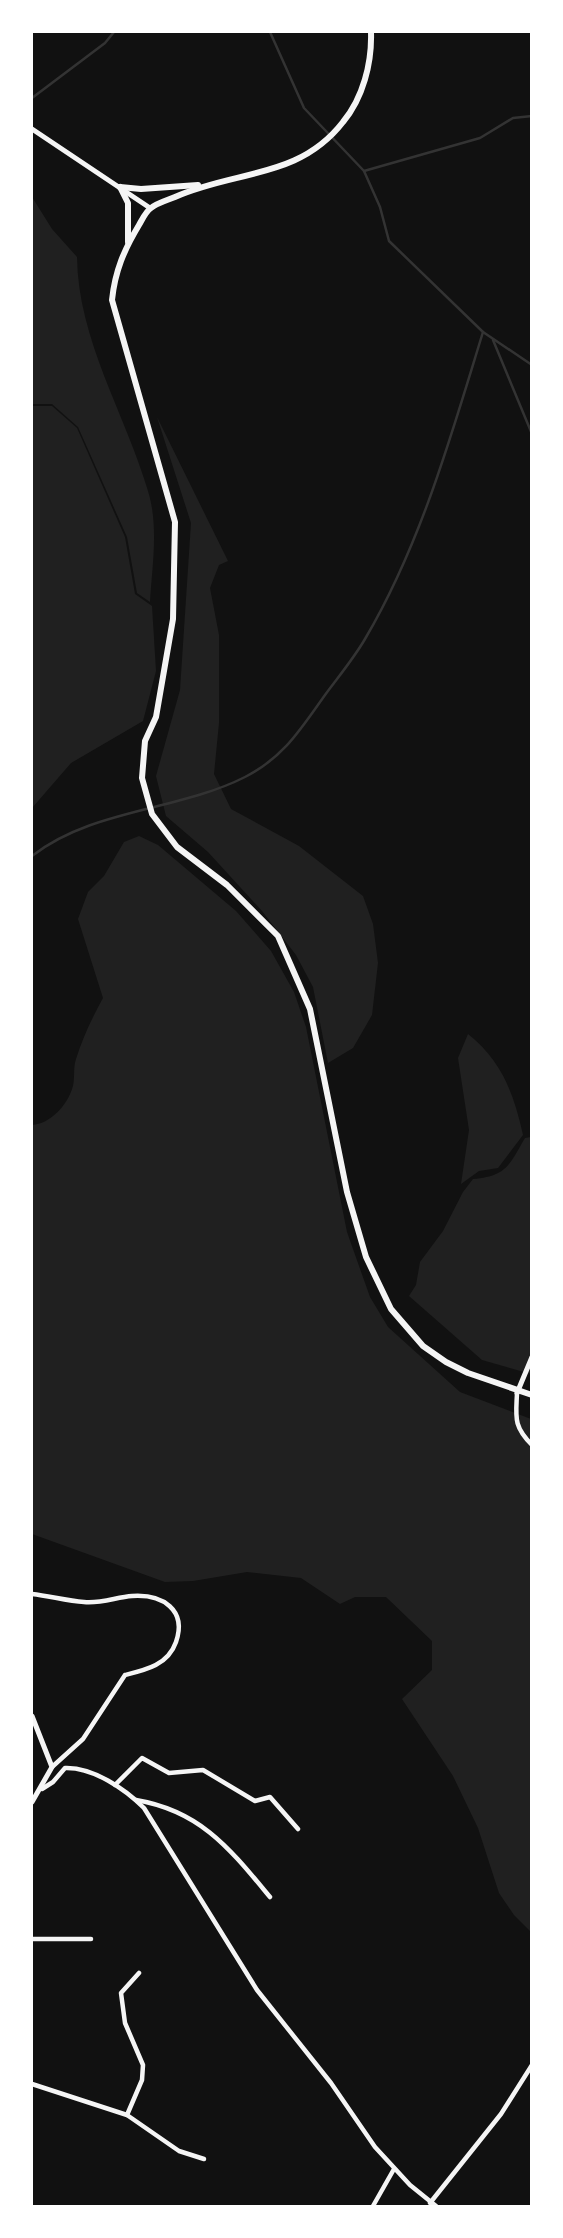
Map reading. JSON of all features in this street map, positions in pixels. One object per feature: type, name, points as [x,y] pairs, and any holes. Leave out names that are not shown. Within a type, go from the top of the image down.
[{"type":"main road","points":[[371,32],[369,63],[358,100],[331,138],[306,157],[280,167],[207,185],[150,208],[128,244],[115,273],[111,300],[176,522],[173,619],[156,717],[145,741],[142,778],[152,814],[177,848],[227,886],[278,936],[310,1009],[347,1192],[366,1257],[391,1309],[424,1346],[446,1362],[517,1392],[531,1395]]},
{"type":"main road","points":[[32,129],[150,208]]},
{"type":"main road","points":[[120,187],[141,189],[207,185]]},
{"type":"main road","points":[[120,187],[128,203],[128,244]]},
{"type":"main road","points":[[517,1392],[531,1357]]},
{"type":"main road","points":[[32,1716],[52,1767],[42,1789],[32,1802]]},
{"type":"street","points":[[517,1392],[516,1422],[519,1432],[531,1444]]},
{"type":"street","points":[[32,1594],[86,1603],[134,1596],[162,1600],[174,1610],[181,1629],[173,1650],[154,1668],[125,1675],[83,1739],[52,1767]]},
{"type":"street","points":[[115,1785],[142,1758],[169,1773],[203,1770],[255,1801],[270,1797],[298,1829]]},
{"type":"street","points":[[42,1789],[53,1782],[65,1768],[75,1768],[115,1785],[144,1808],[257,1990],[331,2083],[375,2147],[394,2169],[436,2207]]},
{"type":"street","points":[[135,1800],[166,1805],[215,1833],[270,1897]]},
{"type":"street","points":[[32,1939],[91,1940]]},
{"type":"street","points":[[127,2115],[142,2080],[144,2065],[125,2023],[121,1993],[139,1973]]},
{"type":"street","points":[[430,2203],[501,2113],[531,2065]]},
{"type":"street","points":[[32,2084],[127,2115],[179,2151],[204,2159]]},
{"type":"street","points":[[373,2207],[394,2169]]},
{"type":"shaded area","points":[[32,197],[52,229],[77,257],[85,318],[148,491],[154,532],[150,602],[137,593],[127,537],[78,427],[52,404],[32,404]]},
{"type":"shaded area","points":[[32,406],[52,406],[77,428],[125,537],[135,594],[152,606],[156,671],[143,721],[71,763],[32,808]]},
{"type":"shaded area","points":[[157,417],[228,561],[219,565],[210,588],[219,635],[219,723],[214,774],[231,809],[299,846],[363,896],[373,924],[378,963],[372,1015],[353,1048],[328,1063],[313,987],[296,955],[262,911],[208,852],[166,816],[156,776],[180,690],[191,523]]},
{"type":"shaded area","points":[[139,836],[158,845],[236,911],[271,951],[294,992],[306,1027],[347,1232],[370,1297],[388,1327],[460,1392],[531,1419],[531,1932],[514,1915],[499,1893],[478,1828],[453,1776],[402,1699],[432,1670],[432,1641],[386,1597],[355,1597],[340,1604],[301,1578],[247,1572],[193,1581],[165,1582],[32,1534],[32,1125],[52,1117],[71,1093],[75,1062],[103,998],[78,919],[88,892],[104,876],[124,842]]},
{"type":"shaded area","points":[[468,1034],[490,1055],[505,1079],[523,1135],[498,1168],[479,1171],[461,1184],[469,1130],[458,1058]]},
{"type":"shaded area","points":[[531,1137],[531,1374],[482,1360],[409,1296],[416,1285],[420,1262],[443,1231],[463,1192],[473,1179],[493,1175],[506,1168],[525,1138]]},
{"type":"waterway","points":[[32,98],[105,43],[114,32]]},
{"type":"waterway","points":[[270,32],[304,108],[364,171],[380,207],[389,241],[483,332],[532,365]]},
{"type":"waterway","points":[[364,171],[480,138],[513,118],[532,116]]},
{"type":"waterway","points":[[32,856],[81,829],[108,819],[192,797],[245,777],[270,761],[290,742],[361,646],[403,566],[433,489],[483,332]]},
{"type":"waterway","points":[[493,340],[532,434]]}]
